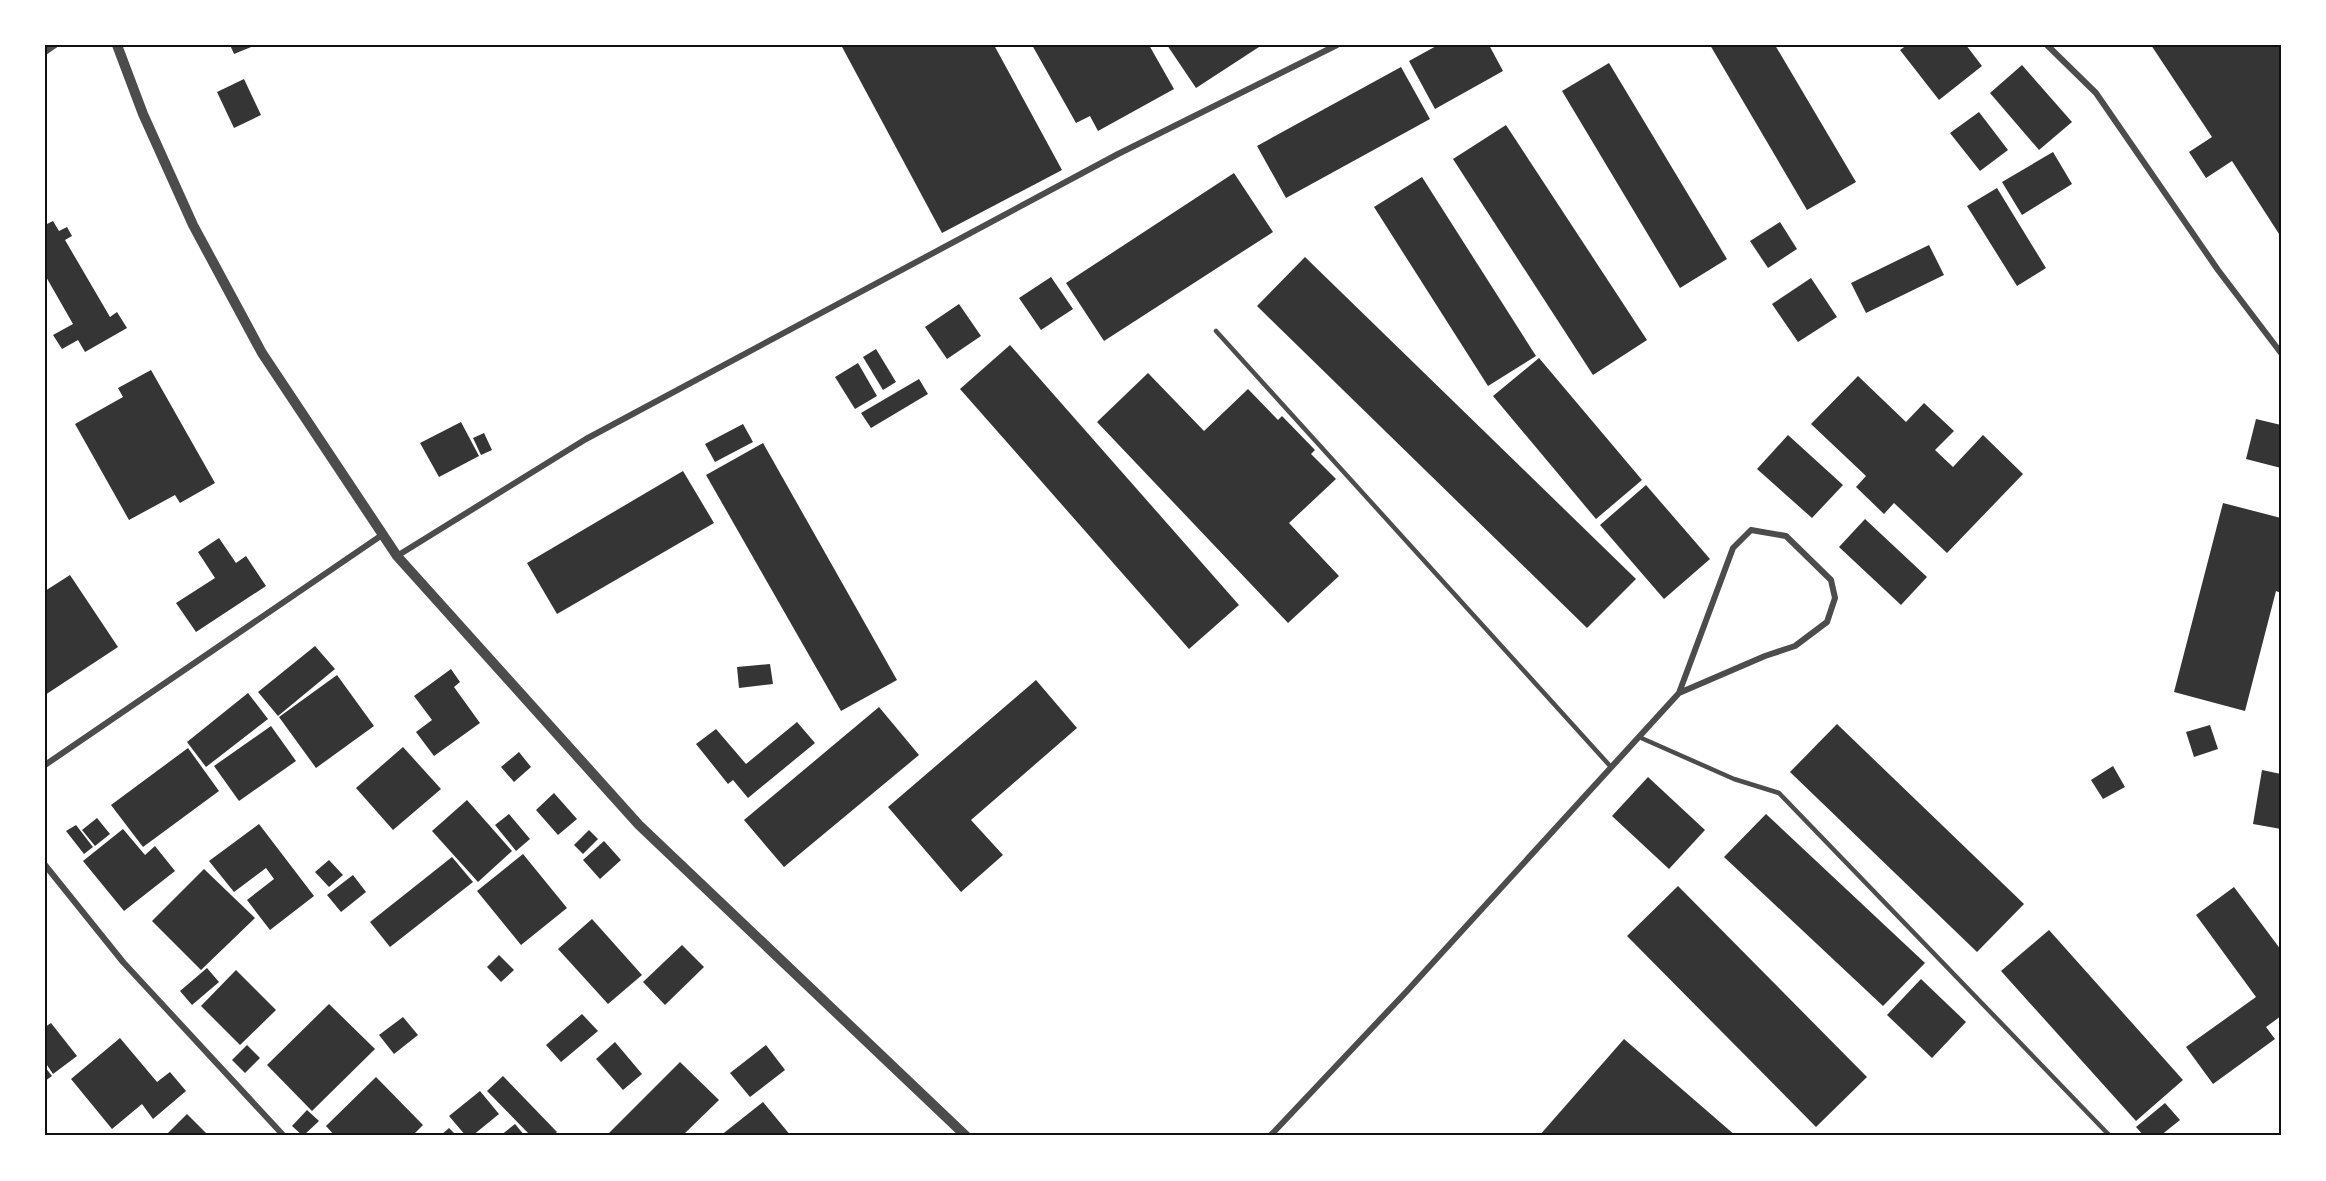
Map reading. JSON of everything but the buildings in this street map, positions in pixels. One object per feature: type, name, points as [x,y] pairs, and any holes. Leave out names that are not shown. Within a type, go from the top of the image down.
[{"type":"street","points":[[45,52],[55,45]]},
{"type":"street","points":[[117,45],[143,114],[193,225],[262,353],[397,556],[639,825],[966,1136]]},
{"type":"street","points":[[397,556],[483,501],[596,434],[1118,154],[1337,45]]},
{"type":"street","points":[[2047,45],[2096,93],[2217,270],[2281,353]]},
{"type":"street","points":[[1270,1136],[1407,991],[1679,693],[1733,548],[1751,530],[1786,536],[1831,580],[1835,598],[1827,622],[1795,646],[1765,656],[1679,693]]},
{"type":"street","points":[[45,765],[382,535]]},
{"type":"street","points":[[45,865],[123,962],[284,1136]]},
{"type":"lane","points":[[1216,330],[1611,767]]},
{"type":"lane","points":[[1639,737],[1734,779],[1779,794],[2110,1136]]}]
